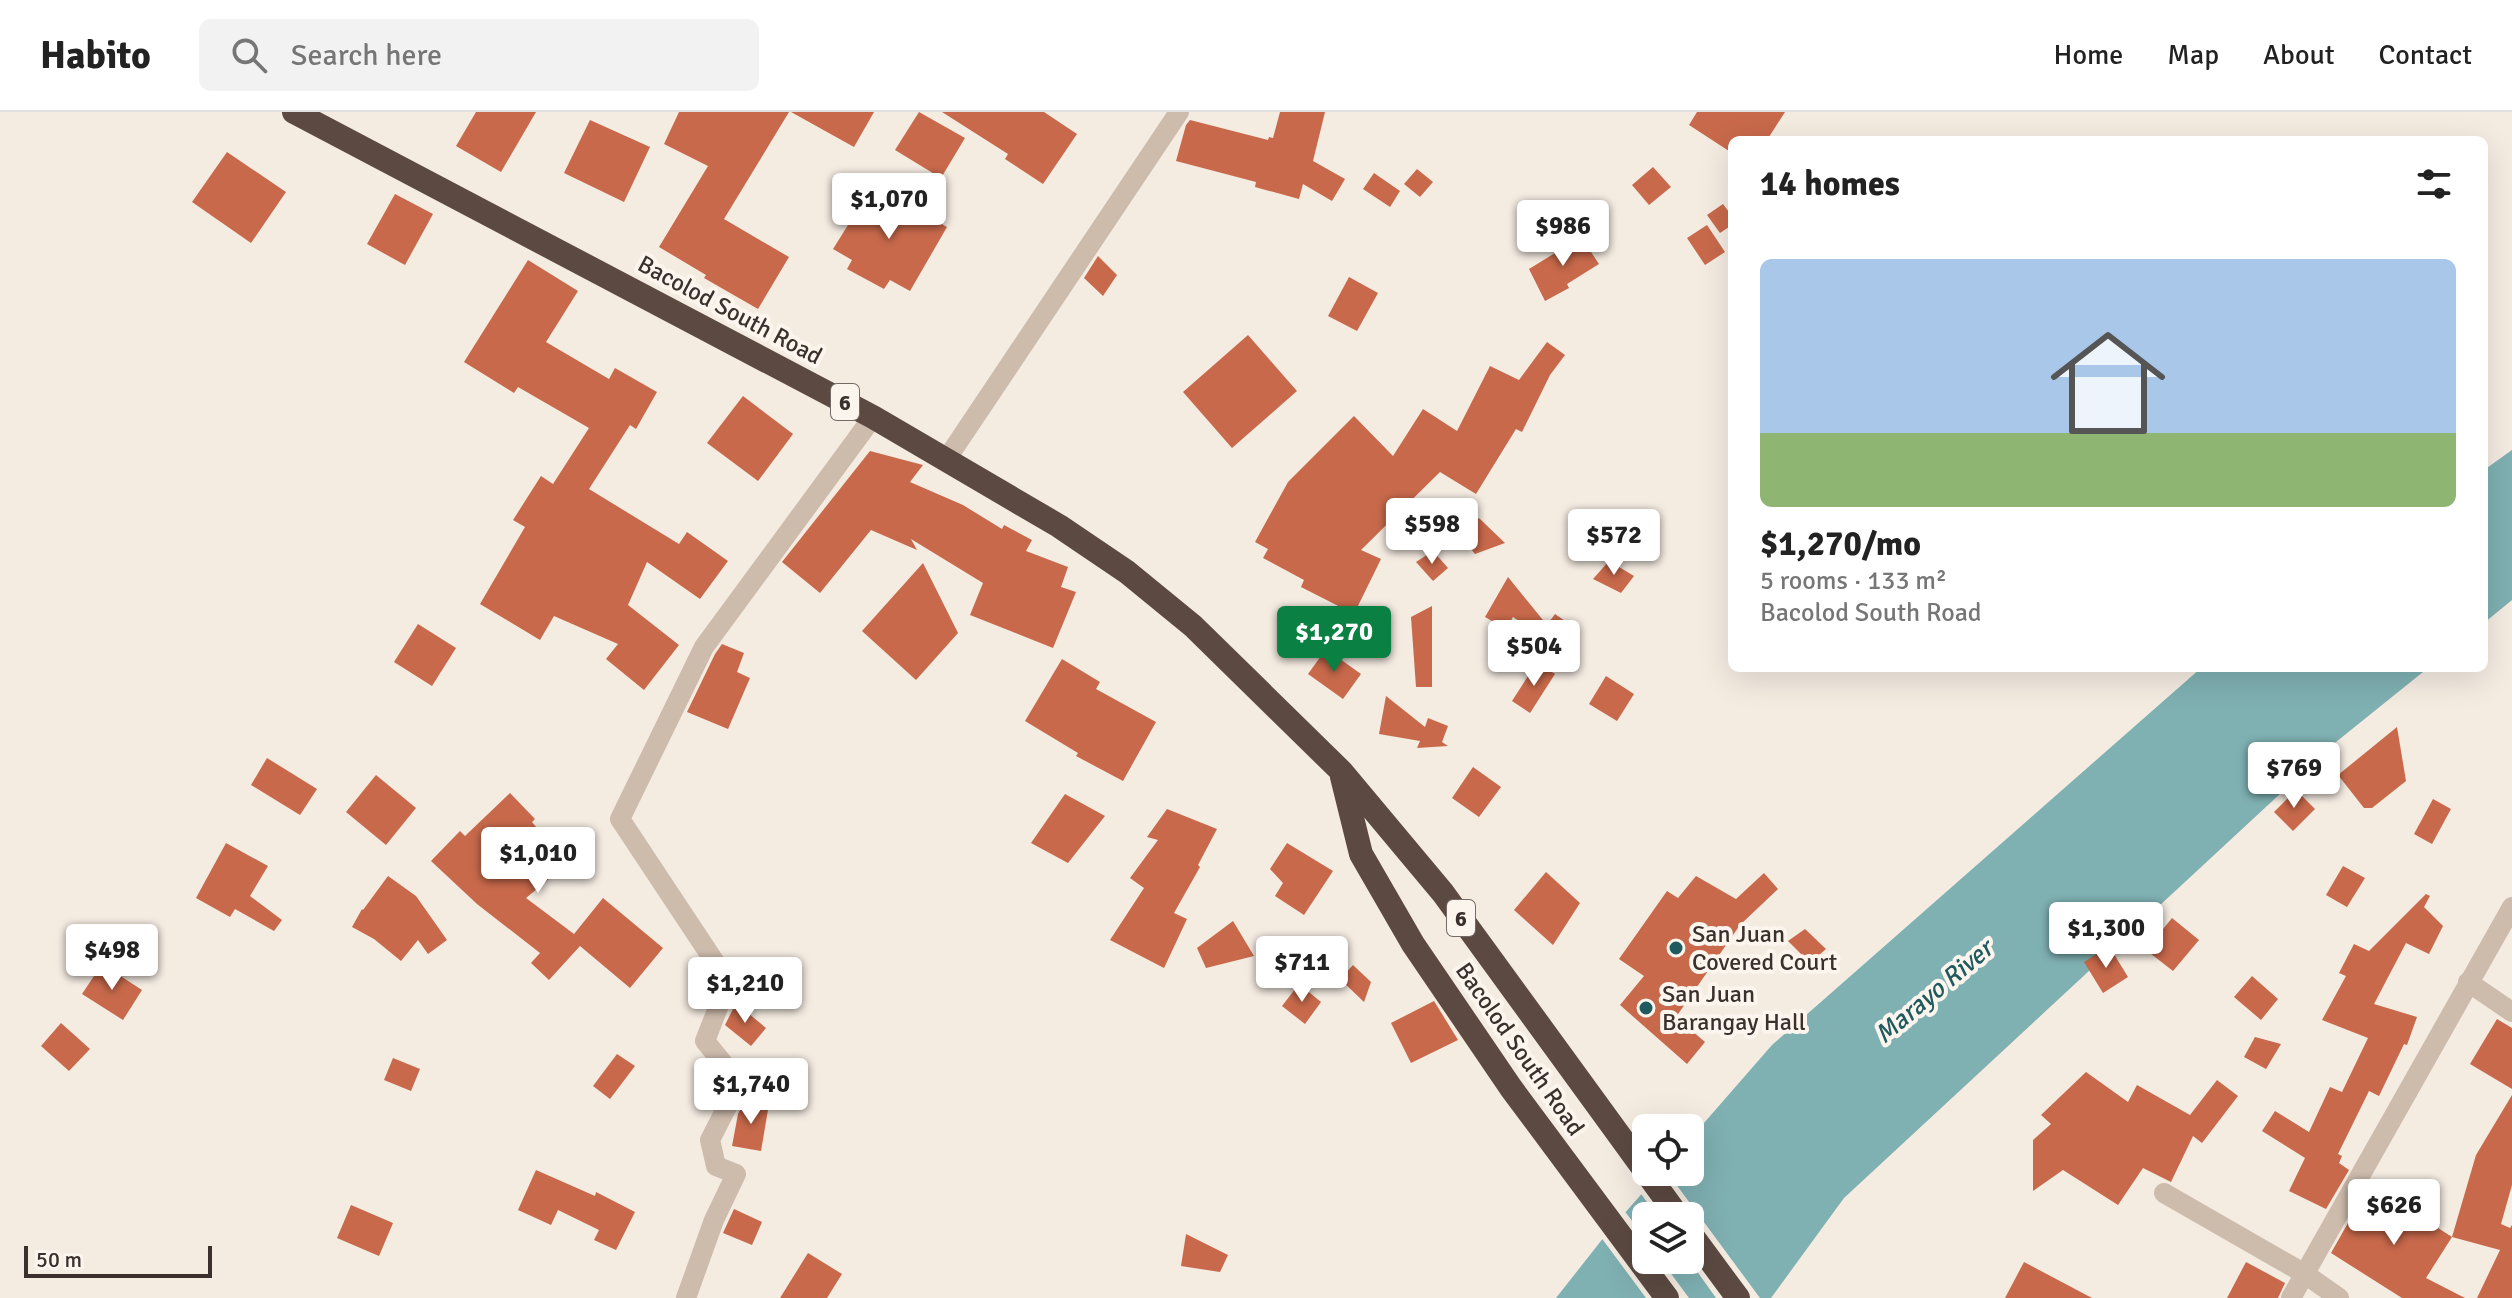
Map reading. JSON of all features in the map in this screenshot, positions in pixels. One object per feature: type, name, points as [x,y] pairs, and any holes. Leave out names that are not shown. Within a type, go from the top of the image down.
[{"type":"highway","name":"Bacolod South Road","points":[[294,112],[873,417],[1059,526],[1127,572],[1193,626],[1341,771],[1443,893],[1668,1202]]},
{"type":"highway","name":"Bacolod South Road","points":[[1341,771],[1361,854],[1413,944],[1511,1088],[1667,1298]]},
{"type":"highway","points":[[1704,1252],[1738,1298]]},
{"type":"street","points":[[946,460],[1179,112]]},
{"type":"street","points":[[686,1298],[714,1220],[736,1174],[716,1166],[710,1140],[739,1083],[705,1041],[728,982],[620,819],[704,647],[873,417]]},
{"type":"street","points":[[2291,1298],[2512,907]]},
{"type":"street","points":[[2468,982],[2512,1012]]},
{"type":"street","points":[[2164,1193],[2305,1274],[2339,1298]]},
{"type":"water","points":[[2512,450],[2512,600],[2488,620],[2488,467]]},
{"type":"water","name":"Marayo River","points":[[2196,672],[2423,672],[2336,742],[1844,1198],[1771,1298],[1556,1298],[1632,1205],[1632,1274],[1704,1274],[1704,1202],[1634,1202],[1649,1186],[1704,1186],[1704,1123],[1772,1045]]},
{"type":"pier","points":[[1643,1186],[1677,1186],[1689,1202],[1647,1202],[1639,1191]]},
{"type":"pier","points":[[1623,1209],[1632,1221],[1632,1274],[1671,1274],[1689,1298],[1646,1298],[1600,1236]]},
{"type":"pier","points":[[1704,1222],[1760,1298],[1716,1298],[1699,1274],[1704,1274]]},
{"type":"building","points":[[476,112],[536,112],[501,172],[456,146]]},
{"type":"building","points":[[679,112],[789,112],[724,219],[789,257],[758,309],[659,247],[708,166],[664,144]]},
{"type":"building","points":[[791,112],[874,112],[854,147]]},
{"type":"building","points":[[919,112],[965,138],[941,178],[895,150]]},
{"type":"building","points":[[942,112],[1044,112],[1077,134],[1043,184],[1005,159],[1008,154]]},
{"type":"building","points":[[1280,112],[1325,112],[1313,161],[1345,179],[1332,201],[1303,184],[1299,199],[1255,187],[1256,182],[1176,161],[1190,120],[1268,140],[1269,137],[1273,138]]},
{"type":"building","points":[[1697,112],[1785,112],[1770,136],[1728,136],[1728,150],[1689,125]]},
{"type":"building","points":[[590,120],[650,147],[624,202],[564,173]]},
{"type":"building","points":[[227,152],[286,192],[251,243],[192,202]]},
{"type":"building","points":[[1653,167],[1671,187],[1649,205],[1632,185]]},
{"type":"building","points":[[1417,169],[1433,182],[1420,197],[1404,184]]},
{"type":"building","points":[[1374,173],[1400,191],[1390,207],[1363,189]]},
{"type":"building","points":[[873,185],[947,227],[910,291],[890,280],[884,289],[847,269],[852,260],[833,249]]},
{"type":"building","points":[[395,194],[433,214],[405,265],[367,244]]},
{"type":"building","points":[[1723,204],[1728,211],[1728,228],[1720,233],[1707,215]]},
{"type":"building","points":[[1707,225],[1725,252],[1705,265],[1687,238]]},
{"type":"building","points":[[1581,237],[1599,264],[1567,284],[1569,288],[1545,301],[1529,269]]},
{"type":"building","points":[[1098,256],[1117,275],[1103,296],[1084,278]]},
{"type":"building","points":[[528,260],[578,291],[546,342],[609,379],[615,368],[657,392],[636,429],[630,425],[589,489],[679,544],[687,532],[728,561],[700,599],[647,562],[628,605],[679,645],[644,690],[606,659],[618,644],[554,616],[540,640],[480,604],[525,527],[513,520],[541,476],[553,484],[589,428],[518,387],[514,393],[464,362]]},
{"type":"building","points":[[1349,277],[1378,293],[1357,331],[1328,316]]},
{"type":"building","points":[[1248,335],[1297,391],[1232,448],[1183,392]]},
{"type":"building","points":[[1547,342],[1565,355],[1550,375],[1522,432],[1516,429],[1476,494],[1440,472],[1361,550],[1381,559],[1354,614],[1301,587],[1304,580],[1263,558],[1268,549],[1255,542],[1288,482],[1354,416],[1393,456],[1423,409],[1457,431],[1490,366],[1519,380]]},
{"type":"building","points":[[743,396],[793,434],[758,481],[707,443]]},
{"type":"building","points":[[870,451],[923,465],[910,482],[963,505],[1002,529],[1004,525],[1032,540],[1026,551],[1068,567],[1061,587],[1076,592],[1053,648],[970,615],[983,583],[911,539],[917,550],[871,530],[820,593],[782,562]]},
{"type":"building","points":[[1479,518],[1505,543],[1475,554],[1460,535]]},
{"type":"building","points":[[1433,551],[1448,568],[1433,581],[1416,562]]},
{"type":"building","points":[[1609,561],[1634,576],[1621,593],[1593,579]]},
{"type":"building","points":[[923,563],[958,633],[916,680],[862,631]]},
{"type":"building","points":[[1508,577],[1547,625],[1555,614],[1577,629],[1562,650],[1513,617],[1506,629],[1485,617]]},
{"type":"building","points":[[1432,606],[1432,687],[1416,687],[1411,617]]},
{"type":"building","points":[[418,624],[456,648],[432,686],[394,662]]},
{"type":"building","points":[[722,644],[744,653],[737,672],[750,678],[728,729],[687,712]]},
{"type":"building","points":[[1326,649],[1361,674],[1343,699],[1308,674]]},
{"type":"building","points":[[1062,659],[1100,682],[1096,689],[1156,722],[1123,781],[1076,756],[1078,753],[1025,721]]},
{"type":"building","points":[[1537,662],[1555,674],[1530,713],[1512,701]]},
{"type":"building","points":[[1606,676],[1634,694],[1617,721],[1589,704]]},
{"type":"building","points":[[1386,696],[1425,727],[1428,718],[1448,726],[1442,742],[1448,746],[1417,748],[1420,741],[1379,734]]},
{"type":"building","points":[[2397,727],[2406,781],[2372,808],[2364,808],[2338,775]]},
{"type":"building","points":[[267,758],[317,789],[300,815],[251,785]]},
{"type":"building","points":[[1473,767],[1501,787],[1479,817],[1452,798]]},
{"type":"building","points":[[376,775],[416,808],[386,845],[346,812]]},
{"type":"building","points":[[2296,790],[2315,809],[2293,831],[2274,812]]},
{"type":"building","points":[[510,793],[535,819],[532,822],[567,864],[526,898],[574,934],[603,898],[663,948],[630,988],[580,946],[549,980],[531,963],[540,953],[477,904],[431,861],[460,831],[465,836]]},
{"type":"building","points":[[1065,794],[1105,816],[1068,863],[1031,843]]},
{"type":"building","points":[[2433,799],[2451,809],[2432,844],[2414,834]]},
{"type":"building","points":[[1167,809],[1217,829],[1174,913],[1187,919],[1164,968],[1110,940],[1144,888],[1130,878],[1158,840],[1147,837]]},
{"type":"building","points":[[226,843],[268,866],[250,896],[282,920],[274,931],[235,909],[230,917],[196,898]]},
{"type":"building","points":[[1287,843],[1333,871],[1304,915],[1275,896],[1283,883],[1270,869]]},
{"type":"building","points":[[2343,866],[2365,878],[2347,907],[2326,895]]},
{"type":"building","points":[[1546,872],[1580,903],[1553,945],[1514,910]]},
{"type":"building","points":[[1764,873],[1778,889],[1740,925],[1676,1017],[1705,1042],[1687,1064],[1620,1005],[1644,976],[1619,959],[1667,891],[1678,898],[1696,876],[1736,899]]},
{"type":"building","points":[[388,876],[416,896],[447,940],[428,954],[418,940],[401,961],[374,939],[352,927]]},
{"type":"building","points":[[2426,894],[2430,896],[2424,907],[2443,926],[2429,954],[2406,943],[2374,1004],[2417,1017],[2407,1045],[2404,1044],[2379,1096],[2369,1091],[2338,1154],[2342,1156],[2339,1163],[2349,1170],[2326,1209],[2289,1191],[2305,1158],[2262,1131],[2275,1111],[2309,1132],[2330,1087],[2342,1092],[2368,1038],[2322,1020],[2346,976],[2339,973],[2354,944],[2369,951]]},
{"type":"building","points":[[2172,918],[2199,940],[2173,971],[2146,950]]},
{"type":"building","points":[[1233,921],[1254,956],[1206,968],[1197,948]]},
{"type":"building","points":[[1805,929],[1826,949],[1810,963],[1788,941]]},
{"type":"building","points":[[2109,946],[2128,977],[2103,993],[2084,962]]},
{"type":"building","points":[[102,964],[142,990],[123,1020],[82,994]]},
{"type":"building","points":[[1353,965],[1371,982],[1364,1002],[1340,979]]},
{"type":"building","points":[[2252,976],[2278,999],[2261,1020],[2234,997]]},
{"type":"building","points":[[1299,984],[1321,1002],[1305,1024],[1282,1006]]},
{"type":"building","points":[[1434,1001],[1458,1040],[1411,1063],[1391,1023]]},
{"type":"building","points":[[736,1003],[766,1028],[751,1046],[725,1025]]},
{"type":"building","points":[[2497,1019],[2512,1028],[2512,1089],[2470,1064]]},
{"type":"building","points":[[61,1023],[90,1049],[69,1071],[41,1046]]},
{"type":"building","points":[[2255,1037],[2281,1044],[2266,1069],[2244,1057]]},
{"type":"building","points":[[617,1054],[635,1066],[610,1099],[593,1086]]},
{"type":"building","points":[[393,1058],[420,1069],[411,1091],[384,1080]]},
{"type":"building","points":[[2086,1072],[2128,1102],[2137,1085],[2190,1115],[2217,1080],[2238,1096],[2202,1143],[2193,1136],[2171,1182],[2143,1168],[2118,1205],[2063,1170],[2033,1191],[2033,1140],[2051,1124],[2041,1115]]},
{"type":"building","points":[[2512,1095],[2512,1185],[2501,1224],[2510,1228],[2512,1225],[2512,1298],[2477,1298],[2500,1250],[2452,1237],[2476,1155]]},
{"type":"building","points":[[745,1100],[769,1104],[761,1151],[732,1146],[738,1114]]},
{"type":"building","points":[[536,1170],[595,1196],[596,1192],[635,1212],[616,1250],[594,1240],[599,1230],[558,1210],[551,1225],[518,1210]]},
{"type":"building","points":[[2370,1184],[2452,1237],[2426,1278],[2465,1298],[2402,1298],[2331,1253]]},
{"type":"building","points":[[351,1205],[393,1223],[379,1256],[337,1238]]},
{"type":"building","points":[[734,1209],[762,1222],[752,1245],[723,1233]]},
{"type":"building","points":[[1186,1234],[1228,1255],[1220,1272],[1181,1266]]},
{"type":"building","points":[[808,1253],[842,1274],[827,1298],[780,1298]]},
{"type":"building","points":[[2024,1262],[2092,1298],[2005,1298]]},
{"type":"building","points":[[2246,1262],[2285,1283],[2278,1298],[2227,1298]]},
{"type":"place","name":"San Juan Covered Court","points":[[1676,948]]},
{"type":"place","name":"San Juan Barangay Hall","points":[[1646,1008]]}]
